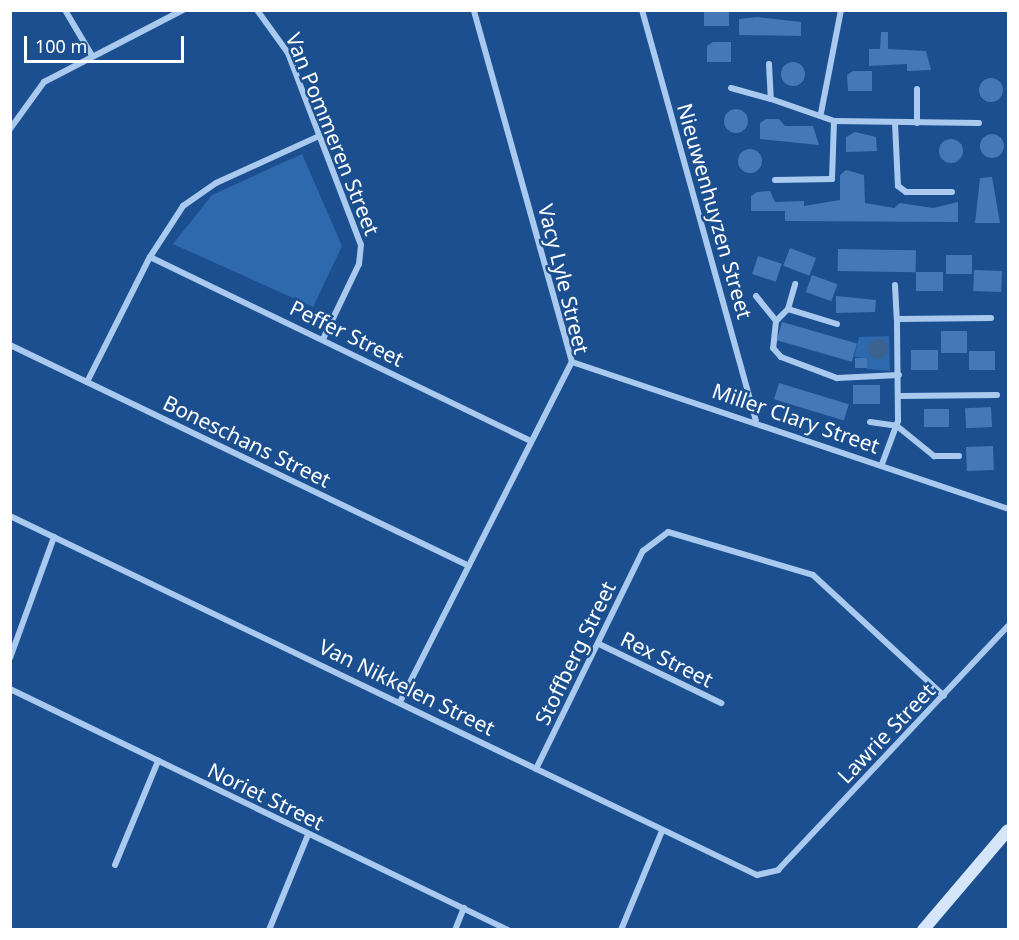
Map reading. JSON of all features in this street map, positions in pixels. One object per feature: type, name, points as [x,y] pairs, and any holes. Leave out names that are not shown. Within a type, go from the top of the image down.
[{"type":"main road","points":[[923,930],[1008,830]]},
{"type":"main road","points":[[930,930],[1008,837]]},
{"type":"street","points":[[65,10],[91,54]]},
{"type":"street","points":[[10,129],[44,82],[91,54],[183,10]]},
{"type":"street","name":"Van Pommeren Street","points":[[257,10],[284,42],[361,250],[322,339]]},
{"type":"street","name":"Vacy Lyle Street","points":[[400,702],[469,566],[528,440],[572,362],[474,10]]},
{"type":"street","name":"Nieuwenhuyzen Street","points":[[642,10],[756,420]]},
{"type":"street","points":[[821,113],[832,76],[832,48],[841,10]]},
{"type":"street","points":[[769,64],[771,99]]},
{"type":"street","points":[[731,88],[821,113],[834,122],[980,123]]},
{"type":"street","points":[[917,89],[917,123]]},
{"type":"street","points":[[775,180],[832,179],[834,122]]},
{"type":"street","points":[[895,123],[898,186],[906,192],[952,192]]},
{"type":"street","points":[[87,382],[150,257],[197,194],[319,136]]},
{"type":"street","name":"Peffer Street","points":[[150,257],[528,440]]},
{"type":"street","points":[[795,284],[788,309],[776,321],[771,339],[781,357],[837,378],[899,375]]},
{"type":"street","points":[[882,464],[897,426],[900,396],[895,285]]},
{"type":"street","points":[[756,296],[776,321]]},
{"type":"street","points":[[788,309],[837,324]]},
{"type":"street","points":[[897,319],[991,318]]},
{"type":"street","name":"Boneschans Street","points":[[10,345],[469,566]]},
{"type":"street","name":"Miller Clary Street","points":[[572,362],[756,420],[1008,509]]},
{"type":"street","points":[[900,396],[997,395]]},
{"type":"street","points":[[870,422],[897,426],[934,456],[959,456]]},
{"type":"street","name":"Van Nikkelen Street","points":[[10,516],[757,875],[771,874],[786,861]]},
{"type":"street","name":"Stoffberg Street","points":[[536,769],[643,551],[659,536],[676,532],[813,575],[944,696]]},
{"type":"street","points":[[10,658],[54,537]]},
{"type":"street","name":"Lawrie Street","points":[[786,861],[1008,626]]},
{"type":"street","name":"Rex Street","points":[[599,644],[721,703]]},
{"type":"street","name":"Noriet Street","points":[[10,689],[508,930]]},
{"type":"street","points":[[115,865],[158,761]]},
{"type":"street","points":[[621,930],[662,831]]},
{"type":"street","points":[[269,930],[308,835]]},
{"type":"street","points":[[455,930],[464,908]]},
{"type":"shaded area","points":[[302,154],[342,246],[313,307],[173,244],[212,195]]},
{"type":"shaded area","points":[[889,336],[890,371],[867,369],[867,358],[854,357],[859,337]]},
{"type":"shaded area","points":[[878,339],[885,342],[888,349],[885,356],[878,359],[871,356],[868,349],[871,342]]},
{"type":"building","points":[[704,11],[729,11],[729,26],[704,26]]},
{"type":"building","points":[[757,17],[801,22],[801,36],[739,35],[739,19]]},
{"type":"building","points":[[881,32],[888,32],[888,49],[926,51],[931,70],[907,71],[907,64],[869,66],[869,49],[880,49]]},
{"type":"building","points":[[713,42],[731,42],[731,62],[707,62],[707,46]]},
{"type":"building","points":[[793,62],[801,66],[805,74],[801,82],[793,86],[785,82],[781,74],[785,66]]},
{"type":"building","points":[[853,71],[872,71],[872,91],[848,91],[847,75]]},
{"type":"building","points":[[991,78],[999,82],[1003,90],[999,98],[991,102],[983,98],[979,90],[983,82]]},
{"type":"building","points":[[736,109],[744,113],[748,121],[744,129],[736,133],[728,129],[724,121],[728,113]]},
{"type":"building","points":[[766,119],[779,119],[785,126],[813,126],[819,145],[760,139],[760,123]]},
{"type":"building","points":[[855,132],[876,137],[877,151],[846,152],[846,137]]},
{"type":"building","points":[[992,134],[1000,138],[1004,146],[1000,154],[992,158],[984,154],[980,146],[984,138]]},
{"type":"building","points":[[951,139],[959,143],[963,151],[959,159],[951,163],[943,159],[939,151],[943,143]]},
{"type":"building","points":[[750,149],[758,153],[762,161],[758,169],[750,173],[742,169],[738,161],[742,153]]},
{"type":"building","points":[[846,170],[864,175],[865,203],[894,208],[900,203],[933,208],[958,202],[958,222],[785,221],[785,211],[751,211],[751,196],[757,192],[770,191],[775,202],[804,201],[804,206],[840,200],[840,175]]},
{"type":"building","points":[[992,177],[1000,223],[975,223],[980,178]]},
{"type":"building","points":[[790,248],[816,258],[809,276],[783,266]]},
{"type":"building","points":[[838,249],[916,250],[916,272],[838,271]]},
{"type":"building","points":[[946,255],[972,255],[972,274],[946,274]]},
{"type":"building","points":[[758,256],[782,264],[776,282],[752,274]]},
{"type":"building","points":[[974,270],[1002,271],[1001,292],[973,291]]},
{"type":"building","points":[[916,272],[943,272],[943,291],[916,291]]},
{"type":"building","points":[[812,275],[837,284],[831,301],[806,292]]},
{"type":"building","points":[[836,296],[876,300],[875,312],[836,313]]},
{"type":"building","points":[[782,322],[857,343],[852,362],[777,340]]},
{"type":"building","points":[[941,331],[967,331],[967,353],[941,353]]},
{"type":"building","points":[[911,350],[938,350],[938,370],[911,370]]},
{"type":"building","points":[[969,351],[995,351],[995,370],[969,370]]},
{"type":"building","points":[[855,358],[867,358],[867,368],[855,368]]},
{"type":"building","points":[[779,383],[849,404],[844,421],[774,399]]},
{"type":"building","points":[[853,385],[880,385],[880,404],[853,404]]},
{"type":"building","points":[[991,407],[992,427],[966,428],[965,408]]},
{"type":"building","points":[[924,409],[949,409],[949,427],[924,427]]},
{"type":"building","points":[[993,446],[994,470],[967,471],[966,447]]}]
